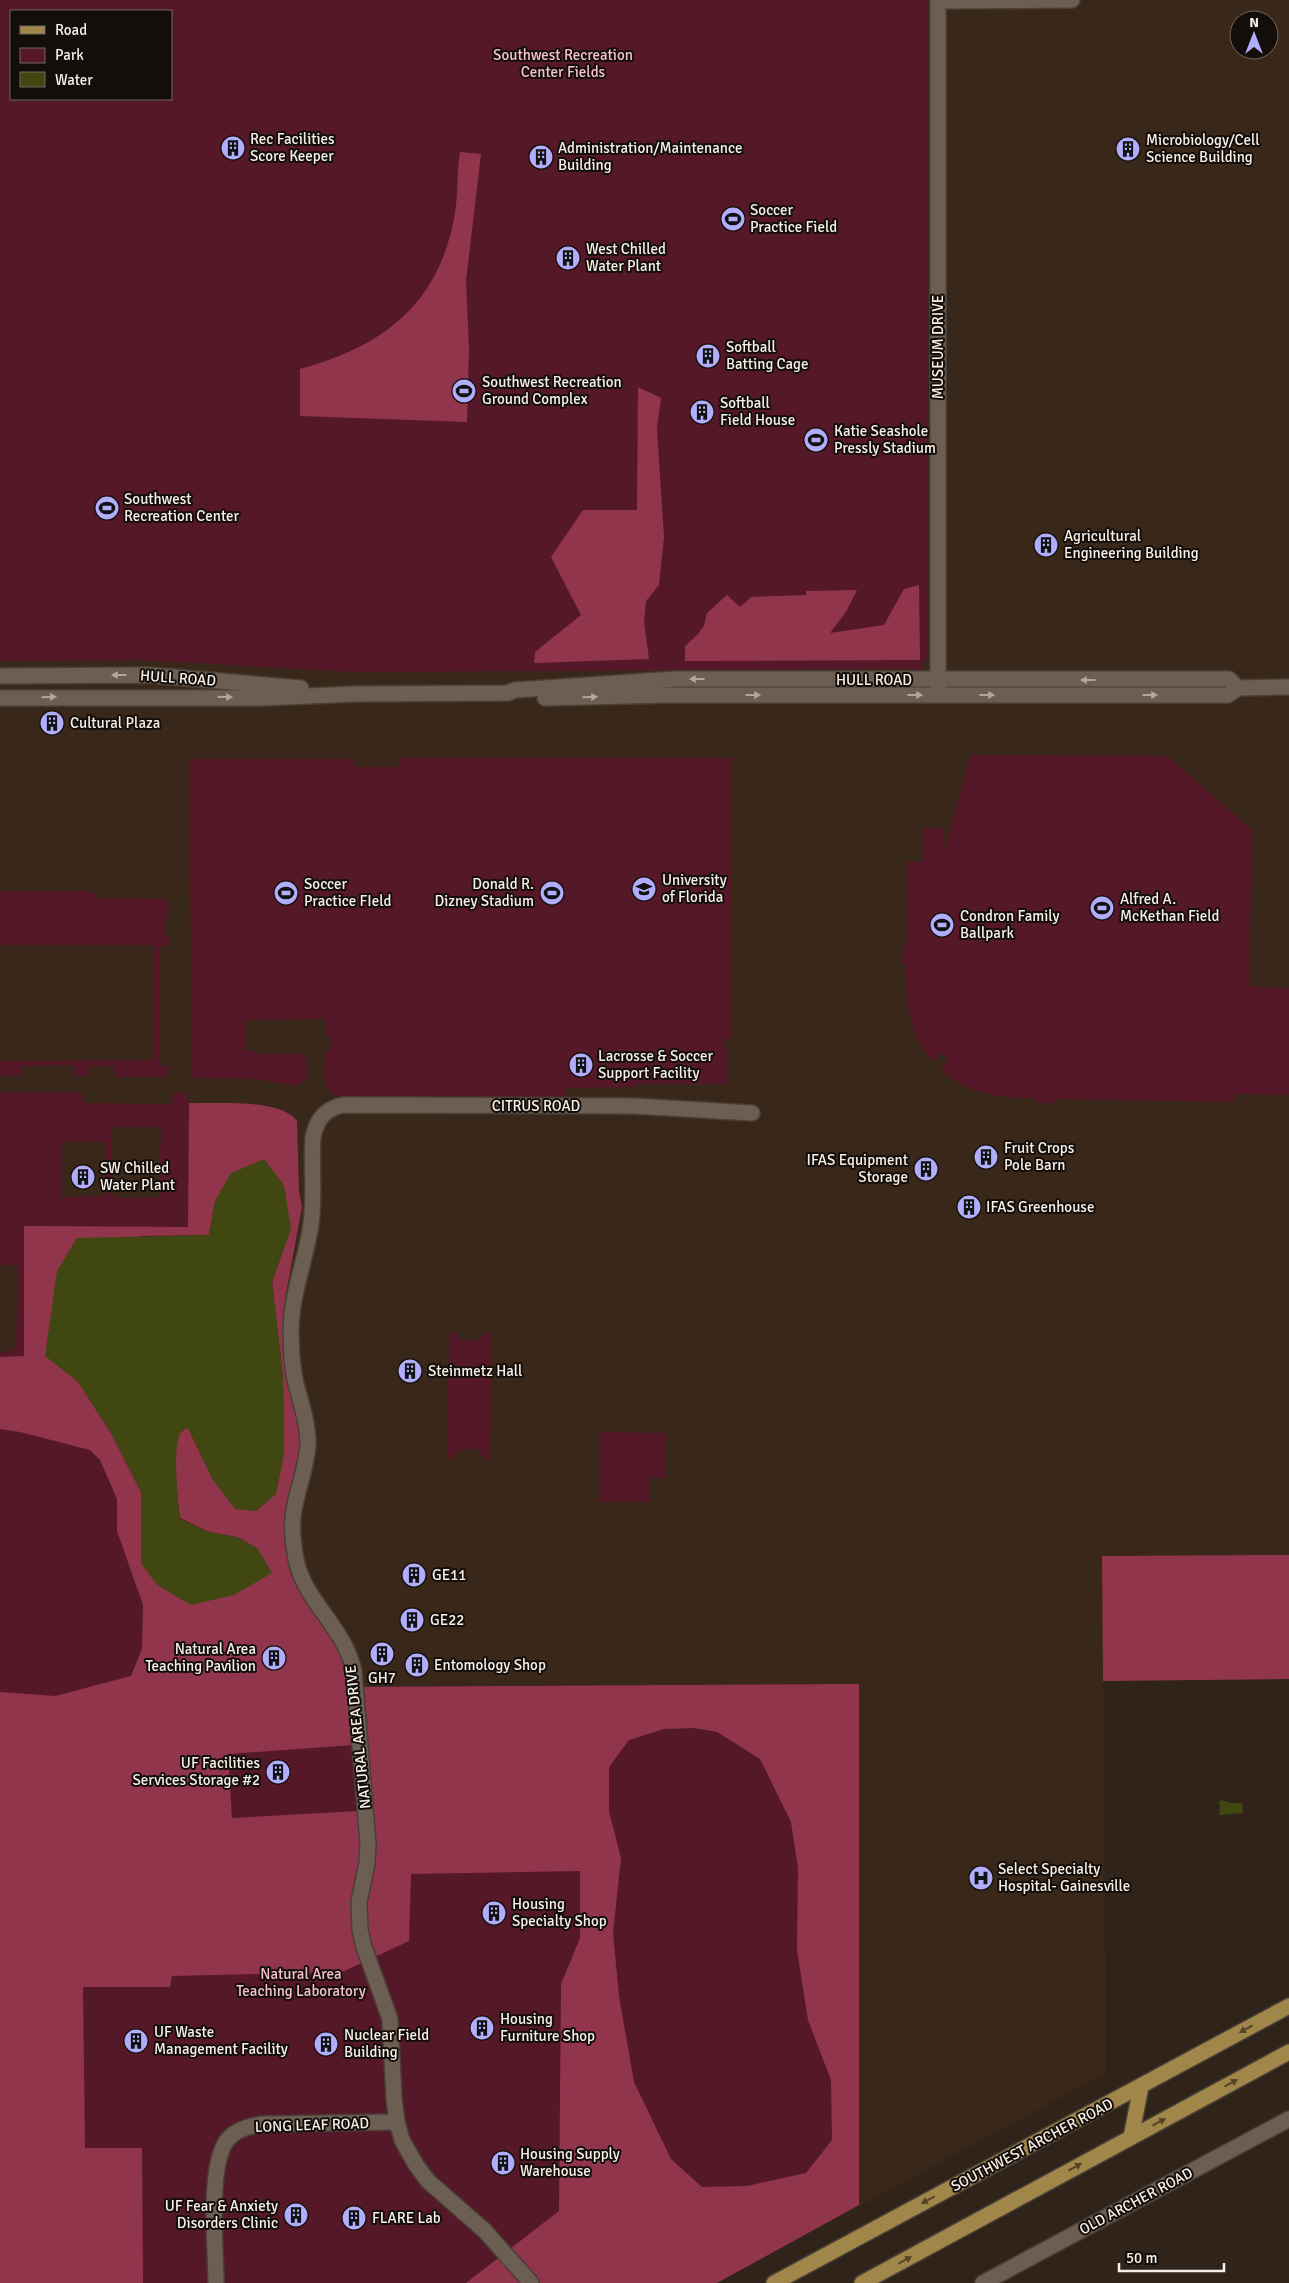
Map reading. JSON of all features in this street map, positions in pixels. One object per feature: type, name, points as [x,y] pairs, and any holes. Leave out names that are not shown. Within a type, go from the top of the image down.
[{"type":"main road","name":"SOUTHWEST ARCHER ROAD","points":[[774,2283],[1289,2006]]},
{"type":"main road","points":[[862,2283],[1289,2052]]},
{"type":"main road","points":[[1131,2137],[1141,2087]]},
{"type":"street","points":[[938,1],[1072,0]]},
{"type":"street","name":"MUSEUM DRIVE","points":[[938,1],[938,688]]},
{"type":"street","name":"HULL ROAD","points":[[0,676],[149,675],[354,694]]},
{"type":"street","name":"HULL ROAD","points":[[0,698],[263,698],[354,694],[508,693],[515,690],[661,679],[938,688],[1229,679],[1238,688],[1289,687]]},
{"type":"street","name":"CITRUS ROAD","points":[[323,1115],[333,1108],[348,1105],[634,1106],[752,1113]]},
{"type":"street","name":"NATURAL AREA DRIVE","points":[[323,1115],[316,1126],[313,1137],[311,1226],[292,1307],[294,1368],[308,1439],[306,1459],[293,1513],[293,1534],[296,1559],[301,1576],[344,1642],[353,1666],[368,1844],[367,1863],[359,1902],[360,1930],[364,1947],[390,2019],[393,2090],[397,2122],[407,2149],[423,2175],[448,2200],[485,2231],[531,2283]]},
{"type":"street","name":"OLD ARCHER ROAD","points":[[983,2283],[1289,2119]]},
{"type":"street","name":"LONG LEAF ROAD","points":[[216,2283],[216,2170],[221,2150],[234,2134],[248,2127],[266,2124],[397,2122]]},
{"type":"shaded area","name":"University of Florida","points":[[0,0],[1289,0],[1289,1679],[1103,1681],[1106,2073],[717,2283],[0,2283]]},
{"type":"shaded area","points":[[460,152],[481,154],[466,281],[469,349],[467,422],[300,416],[300,369],[360,347],[385,332],[406,314],[424,293],[439,268],[449,239],[456,206]]},
{"type":"shaded area","points":[[638,387],[661,398],[657,428],[664,537],[659,585],[646,601],[644,622],[649,659],[534,663],[535,652],[581,615],[551,557],[583,510],[637,510]]},
{"type":"shaded area","points":[[919,585],[920,660],[685,661],[685,646],[704,626],[707,613],[727,595],[740,607],[751,597],[806,595],[806,591],[857,590],[846,612],[830,633],[884,625],[904,589]]},
{"type":"shaded area","points":[[189,1103],[263,1105],[289,1114],[297,1121],[299,1191],[302,1207],[283,1319],[300,1440],[299,1461],[288,1501],[286,1534],[345,1665],[349,1687],[859,1684],[859,2205],[717,2283],[466,2283],[559,2211],[561,1984],[580,1938],[580,1871],[411,1874],[409,1941],[342,1972],[172,1976],[170,1987],[83,1987],[85,2148],[142,2148],[143,2283],[0,2283],[0,1692],[55,1696],[131,1676],[142,1649],[143,1605],[117,1531],[117,1499],[100,1460],[90,1450],[20,1432],[0,1429],[0,1357],[24,1356],[24,1226],[188,1227]],"holes":[[[215,1201],[291,1228],[272,1282],[283,1376],[284,1453],[276,1493],[213,1480],[188,1428],[183,1430],[178,1438],[176,1448],[180,1518],[209,1532],[237,1537],[257,1548],[272,1573],[141,1563],[141,1492],[111,1433],[78,1382],[139,1236],[209,1235]],[[694,1728],[717,1732],[760,1759],[791,1822],[798,1868],[797,1950],[808,2020],[831,2080],[832,2140],[806,2173],[747,2186],[702,2187],[671,2159],[634,2082],[619,1996],[613,1933],[621,1858],[609,1811],[609,1767],[629,1740],[664,1729]],[[353,1745],[358,1811],[232,1818],[228,1754]]]},
{"type":"shaded area","points":[[1289,1555],[1289,1679],[1103,1681],[1102,1556]]},
{"type":"green space","name":"Southwest Recreation Ground Complex","points":[[0,0],[928,0],[928,654],[921,669],[354,672],[140,660],[0,661]]},
{"type":"green space","points":[[971,755],[1167,756],[1252,830],[1249,987],[1289,988],[1289,1095],[1235,1094],[1234,1102],[1055,1099],[1055,1103],[1036,1103],[1036,1098],[997,1096],[973,1089],[950,1077],[940,1068],[949,1061],[942,1053],[933,1061],[924,1050],[913,1027],[908,1004],[906,965],[902,964],[903,945],[907,945],[908,862],[923,862],[923,828],[943,828],[943,854]]},
{"type":"green space","name":"Donald R. Dizney Stadium","points":[[400,758],[734,758],[731,762],[731,1036],[724,1042],[725,1049],[727,1049],[727,1084],[636,1084],[636,1087],[568,1088],[567,1081],[566,1098],[342,1098],[330,1092],[325,1081],[325,1055],[332,1048],[332,1038],[326,1036],[325,1019],[246,1020],[246,1051],[256,1051],[256,1054],[306,1054],[307,1077],[298,1086],[255,1079],[192,1078],[189,759],[354,759],[355,767],[400,767]]},
{"type":"green space","points":[[0,891],[90,891],[98,898],[166,899],[169,912],[165,920],[164,931],[170,941],[168,946],[159,946],[159,1065],[169,1066],[168,1074],[162,1077],[115,1077],[114,1066],[89,1066],[88,1076],[73,1076],[73,1065],[21,1066],[21,1076],[0,1076],[0,1061],[154,1060],[154,945],[0,945]]},
{"type":"green space","name":"Natural Area Teaching Laboratory","points":[[0,1092],[82,1092],[83,1103],[172,1104],[173,1092],[186,1093],[189,1103],[263,1105],[289,1114],[297,1121],[299,1191],[302,1207],[283,1319],[300,1440],[299,1461],[288,1501],[286,1534],[349,1687],[859,1684],[859,2205],[717,2283],[0,2283],[0,1353],[11,1351],[16,1346],[18,1265],[0,1265]],"holes":[[[112,1127],[161,1127],[159,1197],[117,1198],[116,1195],[112,1195]],[[61,1142],[105,1142],[105,1196],[61,1197]]]},
{"type":"green space","points":[[449,1332],[454,1332],[462,1340],[478,1340],[485,1333],[492,1333],[490,1460],[486,1460],[476,1449],[461,1449],[450,1459],[447,1459]]},
{"type":"green space","points":[[600,1432],[666,1433],[665,1478],[650,1478],[649,1502],[599,1502]]},
{"type":"water","points":[[264,1159],[284,1185],[291,1229],[272,1282],[283,1376],[284,1453],[276,1494],[256,1511],[235,1509],[213,1480],[188,1428],[181,1431],[178,1439],[176,1474],[180,1519],[209,1532],[237,1537],[257,1548],[272,1573],[234,1595],[191,1605],[157,1585],[141,1563],[141,1492],[111,1433],[78,1382],[45,1356],[57,1271],[77,1238],[209,1235],[215,1201],[231,1173]]},
{"type":"water","points":[[1221,1800],[1231,1803],[1242,1803],[1243,1813],[1219,1815],[1219,1802]]},
{"type":"place","name":"Rec Facilities Score Keeper","points":[[233,148]]},
{"type":"place","name":"Microbiology/Cell Science Building","points":[[1128,149]]},
{"type":"place","name":"Administration/Maintenance Building","points":[[541,157]]},
{"type":"place","name":"Soccer Practice Field","points":[[733,219]]},
{"type":"place","name":"West Chilled Water Plant","points":[[568,258]]},
{"type":"place","name":"Softball Batting Cage","points":[[708,356]]},
{"type":"place","name":"Southwest Recreation Ground Complex","points":[[464,391]]},
{"type":"place","name":"Softball Field House","points":[[702,412]]},
{"type":"place","name":"Katie Seashole Pressly Stadium","points":[[816,440]]},
{"type":"place","name":"Southwest Recreation Center","points":[[107,508]]},
{"type":"place","name":"Agricultural Engineering Building","points":[[1046,545]]},
{"type":"place","name":"Cultural Plaza","points":[[52,723]]},
{"type":"place","name":"University of Florida","points":[[644,889]]},
{"type":"place","name":"Soccer Practice FIeld","points":[[286,893]]},
{"type":"place","name":"Donald R. Dizney Stadium","points":[[552,893]]},
{"type":"place","name":"Alfred A. McKethan Field","points":[[1102,908]]},
{"type":"place","name":"Condron Family Ballpark","points":[[942,925]]},
{"type":"place","name":"Lacrosse & Soccer Support Facility","points":[[581,1065]]},
{"type":"place","name":"Fruit Crops Pole Barn","points":[[986,1157]]},
{"type":"place","name":"IFAS Equipment Storage","points":[[926,1169]]},
{"type":"place","name":"SW Chilled Water Plant","points":[[83,1177]]},
{"type":"place","name":"IFAS Greenhouse","points":[[969,1207]]},
{"type":"place","name":"Steinmetz Hall","points":[[410,1371]]},
{"type":"place","name":"GE11","points":[[414,1575]]},
{"type":"place","name":"GE22","points":[[412,1620]]},
{"type":"place","name":"GH7","points":[[382,1654]]},
{"type":"place","name":"Natural Area Teaching Pavilion","points":[[274,1658]]},
{"type":"place","name":"Entomology Shop","points":[[417,1665]]},
{"type":"place","name":"UF Facilities Services Storage #2","points":[[278,1772]]},
{"type":"place","name":"Select Specialty Hospital- Gainesville","points":[[981,1878]]},
{"type":"place","name":"Housing Specialty Shop","points":[[494,1913]]},
{"type":"place","name":"Housing Furniture Shop","points":[[482,2028]]},
{"type":"place","name":"UF Waste Management Facility","points":[[136,2041]]},
{"type":"place","name":"Nuclear Field Building","points":[[326,2044]]},
{"type":"place","name":"Housing Supply Warehouse","points":[[503,2163]]},
{"type":"place","name":"UF Fear & Anxiety Disorders Clinic","points":[[296,2215]]},
{"type":"place","name":"FLARE Lab","points":[[354,2218]]},
{"type":"park label","name":"Southwest Recreation Center Fields","points":[[563,64]]}]
